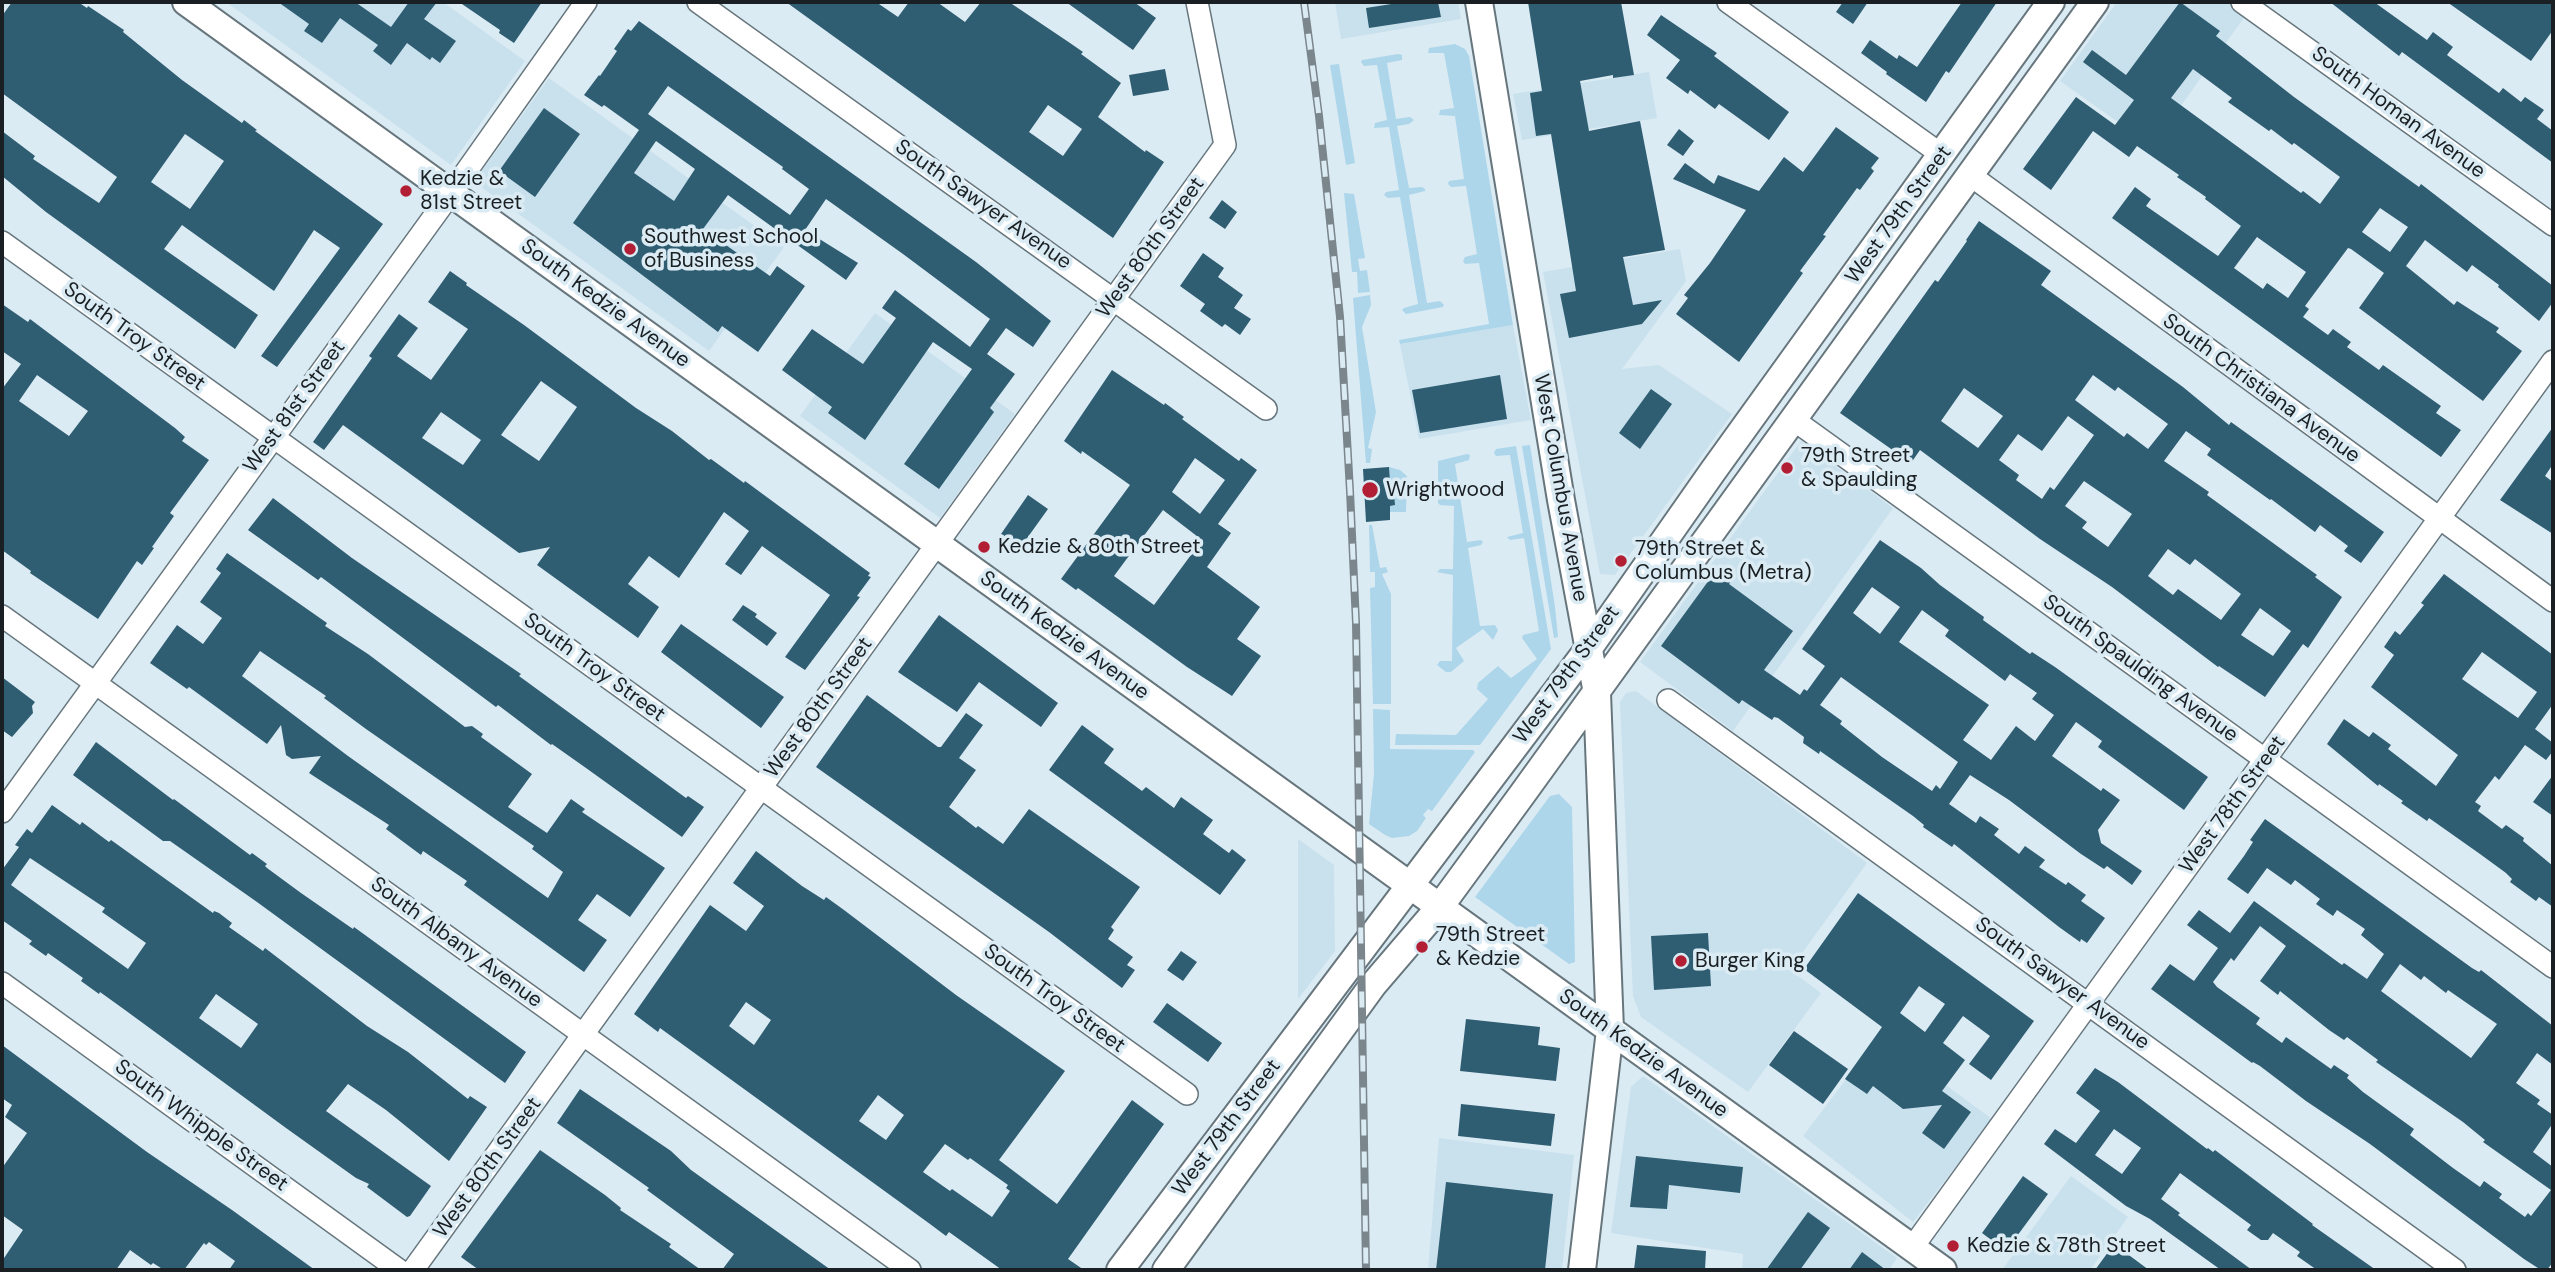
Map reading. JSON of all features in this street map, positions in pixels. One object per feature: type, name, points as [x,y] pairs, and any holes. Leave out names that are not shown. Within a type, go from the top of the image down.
[{"type":"main road","name":"South Kedzie Avenue","points":[[186,2],[1943,1270]]},
{"type":"main road","name":"West Columbus Avenue","points":[[1479,2],[1559,488],[1597,693],[1610,1030],[1582,1270]]},
{"type":"main road","name":"West 79th Street","points":[[1120,1270],[1589,648],[1713,471],[2051,2]]},
{"type":"main road","name":"West 79th Street","points":[[1166,1270],[1374,985],[1439,908],[1597,693],[2095,2]]},
{"type":"street","name":"West 81st Street","points":[[2,812],[451,193],[586,2]]},
{"type":"street","name":"South Sawyer Avenue","points":[[698,2],[1115,298],[1266,409]]},
{"type":"street","name":"West 80th Street","points":[[413,1270],[1225,145],[1197,2]]},
{"type":"street","points":[[1728,2],[1942,155]]},
{"type":"street","name":"South Homan Avenue","points":[[2242,2],[2553,225]]},
{"type":"street","name":"South Christiana Avenue","points":[[1970,175],[2553,601]]},
{"type":"street","name":"South Troy Street","points":[[2,242],[1187,1094]]},
{"type":"street","name":"West 78th Street","points":[[1912,1248],[2553,361]]},
{"type":"street","name":"South Spaulding Avenue","points":[[1794,420],[2553,967]]},
{"type":"street","name":"South Albany Avenue","points":[[2,616],[911,1270]]},
{"type":"street","name":"South Sawyer Avenue","points":[[1668,700],[2455,1270]]},
{"type":"street","name":"South Whipple Street","points":[[2,983],[400,1270]]},
{"type":"shaded area","points":[[226,2],[443,2],[525,61],[451,165]]},
{"type":"shaded area","points":[[1335,2],[1458,2],[1461,19],[1341,39]]},
{"type":"shaded area","points":[[2117,2],[2226,2],[2246,15],[2152,146],[2060,81]]},
{"type":"shaded area","points":[[1455,44],[1465,49],[1469,56],[1513,325],[1400,344],[1399,340],[1489,324],[1479,263],[1465,264],[1463,261],[1465,257],[1477,254],[1466,186],[1451,187],[1448,184],[1449,181],[1464,179],[1455,116],[1439,115],[1440,110],[1454,108],[1444,53],[1428,53],[1429,48]]},
{"type":"shaded area","points":[[1402,55],[1402,60],[1387,63],[1396,119],[1410,117],[1414,120],[1409,124],[1397,126],[1409,188],[1425,189],[1409,195],[1427,303],[1440,301],[1444,305],[1406,314],[1402,310],[1404,308],[1418,304],[1400,197],[1388,198],[1384,195],[1386,192],[1399,190],[1389,127],[1374,128],[1375,123],[1387,120],[1377,65],[1364,66],[1361,62]]},
{"type":"shaded area","points":[[1339,64],[1355,163],[1346,165],[1330,65]]},
{"type":"shaded area","points":[[1649,72],[1657,118],[1522,140],[1513,94]]},
{"type":"shaded area","points":[[549,78],[784,247],[709,351],[474,182]]},
{"type":"shaded area","points":[[1344,193],[1354,194],[1365,258],[1358,259],[1360,271],[1367,270],[1370,292],[1358,293],[1357,272],[1352,272]]},
{"type":"shaded area","points":[[1680,249],[1686,281],[1622,369],[1659,365],[1732,414],[1615,575],[1600,574],[1543,272]]},
{"type":"shaded area","points":[[1370,295],[1371,305],[1362,327],[1376,412],[1368,448],[1372,449],[1370,463],[1366,463],[1353,298]]},
{"type":"shaded area","points":[[875,313],[1015,414],[940,518],[800,416]]},
{"type":"shaded area","points":[[1513,325],[1531,420],[1419,439],[1400,344]]},
{"type":"shaded area","points":[[1801,441],[1893,508],[1733,731],[1640,662]]},
{"type":"shaded area","points":[[1530,445],[1555,607],[1558,637],[1554,638],[1522,446]]},
{"type":"shaded area","points":[[1516,446],[1551,649],[1480,745],[1395,745],[1396,734],[1456,735],[1488,699],[1477,689],[1478,683],[1498,666],[1511,678],[1537,659],[1522,638],[1523,635],[1539,631],[1524,538],[1510,540],[1507,537],[1523,533],[1510,455],[1496,456],[1494,453],[1496,449]]},
{"type":"shaded area","points":[[1470,455],[1469,460],[1455,464],[1467,542],[1483,542],[1468,548],[1480,626],[1495,625],[1498,630],[1493,640],[1483,629],[1456,648],[1464,661],[1451,672],[1446,672],[1437,665],[1440,661],[1452,661],[1453,575],[1437,572],[1440,569],[1453,569],[1454,506],[1438,503],[1438,461]]},
{"type":"shaded area","points":[[1389,467],[1400,470],[1407,476],[1406,512],[1390,512],[1389,506],[1395,505]]},
{"type":"shaded area","points":[[1369,525],[1372,525],[1380,568],[1386,567],[1388,572],[1382,574],[1391,594],[1391,704],[1373,704],[1370,588],[1375,587],[1375,572],[1370,572]]},
{"type":"shaded area","points":[[1636,691],[1867,863],[1790,970],[1821,993],[1748,1092],[1641,1017],[1633,996],[1620,702],[1626,693]]},
{"type":"shaded area","points":[[1373,709],[1390,710],[1390,749],[1475,752],[1432,811],[1428,809],[1423,815],[1426,818],[1417,831],[1409,836],[1392,838],[1369,824],[1374,774]]},
{"type":"shaded area","points":[[1559,794],[1572,807],[1575,962],[1569,964],[1475,897],[1550,796]]},
{"type":"shaded area","points":[[1298,839],[1334,865],[1335,951],[1298,999]]},
{"type":"shaded area","points":[[1879,1036],[1992,1119],[1913,1222],[1803,1136]]},
{"type":"shaded area","points":[[1643,1076],[1897,1258],[1889,1270],[1742,1270],[1743,1254],[1611,1233],[1631,1087]]},
{"type":"shaded area","points":[[1439,1138],[1574,1155],[1562,1270],[1428,1270]]},
{"type":"shaded area","points":[[2071,1176],[2128,1217],[2090,1270],[2002,1270]]},
{"type":"building","points":[[12,2],[78,2],[87,8],[88,6],[124,30],[123,32],[182,80],[242,123],[244,120],[257,130],[255,131],[383,224],[277,367],[261,356],[340,248],[314,230],[274,291],[182,225],[164,249],[258,315],[235,349],[46,212],[2,176],[2,131],[35,156],[33,159],[99,203],[117,177],[2,93],[2,16]],"holes":[[[185,134],[224,161],[190,209],[151,182]]]},
{"type":"building","points":[[278,2],[355,2],[391,27],[409,2],[437,2],[424,19],[456,41],[440,63],[432,57],[430,60],[407,43],[391,65],[373,51],[378,45],[340,18],[322,43],[304,31],[309,24]]},
{"type":"building","points":[[459,2],[542,2],[514,43]]},
{"type":"building","points":[[786,2],[876,2],[898,17],[909,2],[937,2],[965,22],[981,2],[1009,2],[1083,52],[1081,54],[1121,83],[1098,117],[1145,152],[1146,150],[1164,162],[1113,238]],"holes":[[[1048,105],[1082,129],[1063,156],[1029,132]]]},
{"type":"building","points":[[1066,2],[1134,2],[1156,18],[1133,50]]},
{"type":"building","points":[[1404,2],[1438,2],[1441,17],[1369,28],[1366,8]]},
{"type":"building","points":[[1528,2],[1621,2],[1634,75],[1613,78],[1613,75],[1580,81],[1589,131],[1640,121],[1665,250],[1623,257],[1633,305],[1662,300],[1642,324],[1569,338],[1560,294],[1576,291],[1551,134],[1536,136],[1530,93],[1542,91]]},
{"type":"building","points":[[1843,2],[1868,2],[1853,24],[1836,12]]},
{"type":"building","points":[[1962,2],[1997,2],[1926,102],[1861,53],[1870,40],[1897,59],[1899,55],[1917,67]]},
{"type":"building","points":[[2180,2],[2220,31],[2216,36],[2294,97],[2419,187],[2421,184],[2553,286],[2553,302],[2539,321],[2472,265],[2467,272],[2425,240],[2406,266],[2454,305],[2457,301],[2499,328],[2496,332],[2522,351],[2483,401],[2359,308],[2384,273],[2351,249],[2348,248],[2305,306],[2309,309],[2303,317],[2328,335],[2333,329],[2351,342],[2347,347],[2379,370],[2383,365],[2441,406],[2436,413],[2461,430],[2441,457],[2112,218],[2135,187],[2151,199],[2146,206],[2218,256],[2241,226],[2177,177],[2179,175],[2137,146],[2129,157],[2093,131],[2051,190],[2023,169],[2076,97],[2115,125],[2134,100],[2083,62],[2092,50],[2126,75]],"holes":[[[2193,69],[2232,98],[2228,102],[2269,131],[2271,129],[2292,145],[2294,143],[2340,177],[2320,204],[2171,98]],[[2380,208],[2408,227],[2390,252],[2362,232]],[[2257,237],[2306,272],[2288,298],[2267,283],[2263,289],[2234,268]]]},
{"type":"building","points":[[2330,2],[2374,2],[2427,40],[2433,32],[2453,47],[2447,55],[2499,93],[2503,88],[2521,102],[2525,97],[2544,110],[2537,119],[2553,131],[2553,163],[2402,52],[2399,56]]},
{"type":"building","points":[[2447,2],[2553,2],[2553,30],[2531,61]]},
{"type":"building","points":[[1661,15],[1717,53],[1714,56],[1789,112],[1769,140],[1719,104],[1715,109],[1690,90],[1688,94],[1666,78],[1680,60],[1647,35]]},
{"type":"building","points":[[639,21],[976,262],[1051,321],[1033,347],[1006,328],[987,354],[1015,374],[990,408],[994,412],[939,489],[904,464],[972,369],[933,342],[865,440],[828,413],[832,407],[782,370],[812,329],[863,364],[896,318],[882,308],[895,290],[970,347],[990,319],[903,254],[826,199],[805,230],[858,263],[846,280],[728,195],[703,229],[770,276],[777,266],[805,286],[758,352],[722,326],[718,332],[573,223],[639,130],[604,105],[602,107],[584,95],[617,51],[614,49],[628,29],[631,31]],"holes":[[[668,86],[783,167],[782,169],[809,189],[790,215],[648,114]],[[656,141],[695,169],[674,201],[634,173]]]},
{"type":"building","points":[[1165,69],[1169,90],[1133,96],[1129,75]]},
{"type":"building","points":[[544,108],[580,134],[535,197],[499,171]]},
{"type":"building","points":[[1836,127],[1879,158],[1871,168],[1874,171],[1860,190],[1857,188],[1823,235],[1826,236],[1800,271],[1803,273],[1739,362],[1676,314],[1688,298],[1684,295],[1710,263],[1746,210],[1673,179],[1685,163],[1714,184],[1718,175],[1759,191],[1784,157],[1803,172]]},
{"type":"building","points":[[1679,129],[1694,141],[1683,156],[1667,145]]},
{"type":"building","points":[[1222,200],[1237,212],[1225,229],[1209,218]]},
{"type":"building","points":[[1979,221],[2051,271],[2041,285],[2183,387],[2229,425],[2231,422],[2384,532],[2361,563],[2344,551],[2348,546],[2320,525],[2315,532],[2207,455],[2211,449],[2186,431],[2164,461],[2209,492],[2207,495],[2317,575],[2315,577],[2342,597],[2308,648],[2303,644],[2265,697],[2218,667],[2112,587],[2040,539],[1920,450],[1911,463],[1840,413]],"holes":[[[2093,375],[2115,391],[2118,387],[2168,424],[2148,449],[2127,433],[2124,437],[2075,400]],[[1964,388],[2003,416],[1978,448],[1941,421]],[[2068,416],[2094,435],[2054,490],[2050,487],[2042,499],[2016,480],[2019,475],[1999,460],[2018,434],[2042,451]],[[2084,481],[2132,514],[2108,547],[2082,528],[2087,522],[2065,506]],[[2168,549],[2190,565],[2195,559],[2241,594],[2221,620],[2178,589],[2173,595],[2148,576]],[[2260,608],[2291,631],[2273,656],[2241,635]]]},
{"type":"building","points":[[1203,253],[1224,268],[1218,277],[1243,295],[1234,308],[1251,319],[1240,335],[1225,324],[1222,327],[1200,311],[1205,304],[1180,286]]},
{"type":"building","points":[[450,271],[636,408],[672,431],[709,460],[744,483],[745,481],[870,573],[868,576],[871,577],[857,596],[860,597],[805,670],[785,657],[830,595],[762,546],[741,575],[725,564],[749,531],[724,512],[679,578],[649,556],[628,584],[659,607],[638,638],[537,565],[550,547],[519,553],[343,425],[324,450],[313,442],[372,358],[369,356],[399,314],[418,328],[397,356],[431,380],[468,329],[428,302]],"holes":[[[541,381],[577,407],[539,461],[501,435]],[[441,412],[481,440],[463,465],[422,438]]]},
{"type":"building","points":[[2,304],[28,322],[30,319],[175,428],[185,437],[182,441],[209,460],[170,513],[174,516],[152,547],[154,548],[142,565],[137,561],[98,619],[30,573],[31,571],[2,550],[2,389],[21,364],[2,351]],"holes":[[[37,375],[88,411],[69,436],[19,401]]]},
{"type":"building","points":[[1112,370],[1164,405],[1165,403],[1184,417],[1182,419],[1239,461],[1241,458],[1257,470],[1218,524],[1231,533],[1207,567],[1260,607],[1237,639],[1261,656],[1232,696],[1078,588],[1076,590],[1061,579],[1130,485],[1064,441]],"holes":[[[1195,458],[1225,480],[1200,514],[1172,492]],[[1163,510],[1202,540],[1154,605],[1114,576]]]},
{"type":"building","points":[[1500,375],[1507,419],[1420,433],[1412,390]]},
{"type":"building","points":[[1651,389],[1672,404],[1640,449],[1619,433]]},
{"type":"building","points":[[2553,427],[2553,464],[2545,476],[2553,482],[2553,534],[2500,500]]},
{"type":"building","points":[[1389,467],[1395,505],[1390,506],[1390,520],[1366,522],[1363,469]]},
{"type":"building","points":[[1028,495],[1048,509],[1020,548],[1001,534]]},
{"type":"building","points":[[273,498],[352,558],[521,674],[519,676],[686,798],[688,796],[704,807],[682,837],[498,705],[496,707],[321,577],[318,580],[248,530]]},
{"type":"building","points":[[1880,540],[1921,568],[1984,617],[1983,620],[2030,654],[2032,652],[2055,667],[2208,777],[2184,810],[2098,747],[2102,741],[2076,722],[2052,756],[2101,791],[2103,788],[2120,800],[2098,830],[2101,843],[2142,871],[2132,885],[2107,866],[2104,869],[2081,854],[2009,800],[1970,775],[1949,804],[1976,823],[1980,816],[1999,829],[1994,835],[2019,854],[2025,846],[2045,860],[2039,867],[2086,895],[2081,901],[2105,918],[2087,943],[2081,939],[2080,942],[1954,844],[1952,847],[1923,827],[1913,816],[1820,751],[1819,754],[1803,743],[1804,737],[1778,718],[1774,717],[1772,720],[1742,700],[1739,704],[1661,646],[1720,565],[1734,576],[1729,584],[1793,631],[1764,670],[1800,695],[1804,689],[1807,691],[1825,666],[1802,649]],"holes":[[[1872,587],[1900,607],[1880,634],[1853,613]],[[1922,610],[1949,630],[1945,636],[2005,681],[2010,674],[2037,693],[2032,699],[2054,715],[2035,741],[2016,726],[1991,760],[1963,740],[1989,705],[1899,642]],[[1841,677],[1958,762],[1940,789],[1936,785],[1932,791],[1882,757],[1820,705]]]},
{"type":"building","points":[[227,553],[327,623],[325,626],[368,654],[465,727],[472,726],[483,734],[481,737],[532,774],[508,807],[547,833],[571,799],[585,809],[582,812],[665,868],[630,917],[597,894],[578,920],[607,940],[584,972],[464,885],[467,881],[423,851],[421,855],[386,829],[389,825],[309,773],[321,756],[292,759],[286,755],[281,725],[267,744],[189,687],[187,689],[150,663],[177,625],[203,644],[222,618],[200,602],[221,573],[216,569]],"holes":[[[260,651],[326,696],[324,698],[366,729],[534,846],[532,849],[563,872],[548,898],[348,756],[242,676]]]},
{"type":"building","points":[[2444,574],[2553,655],[2553,704],[2535,729],[2553,743],[2553,751],[2546,760],[2525,745],[2499,780],[2495,776],[2475,802],[2481,806],[2478,811],[2502,829],[2506,825],[2524,838],[2523,841],[2553,866],[2553,907],[2539,897],[2536,901],[2510,882],[2512,879],[2506,873],[2429,818],[2427,821],[2401,803],[2403,801],[2379,784],[2378,786],[2327,744],[2344,719],[2369,737],[2373,732],[2391,745],[2388,749],[2436,786],[2458,755],[2371,687],[2394,655],[2384,647],[2395,631],[2400,635],[2424,605],[2421,603]],"holes":[[[2482,652],[2537,692],[2518,718],[2462,679]]]},
{"type":"building","points":[[743,605],[777,633],[767,646],[732,620]]},
{"type":"building","points":[[939,615],[1058,703],[1041,727],[979,682],[957,712],[898,672]]},
{"type":"building","points":[[681,624],[784,697],[761,728],[661,652]]},
{"type":"building","points":[[2,677],[35,702],[32,706],[33,713],[12,737],[2,730]]},
{"type":"building","points":[[867,695],[938,747],[941,747],[966,713],[983,725],[959,758],[976,770],[949,807],[976,828],[978,826],[1003,844],[1029,809],[1140,887],[1111,927],[1114,930],[1108,939],[1133,957],[1127,965],[1135,970],[1122,988],[1049,932],[816,767]]},
{"type":"building","points":[[1082,725],[1114,749],[1104,763],[1142,791],[1146,787],[1174,808],[1181,797],[1213,820],[1203,834],[1229,853],[1232,849],[1246,860],[1220,895],[1049,770]]},
{"type":"building","points":[[96,742],[250,855],[252,853],[267,864],[267,868],[301,893],[353,929],[354,927],[526,1052],[505,1083],[257,902],[170,841],[163,841],[73,775]]},
{"type":"building","points":[[2553,775],[2553,816],[2533,802]]},
{"type":"building","points":[[52,805],[80,825],[82,822],[213,913],[219,913],[232,923],[229,927],[263,951],[265,948],[468,1099],[470,1096],[487,1107],[449,1161],[386,1110],[348,1084],[326,1111],[431,1186],[410,1216],[407,1217],[367,1187],[369,1184],[356,1178],[100,992],[99,994],[81,981],[83,978],[48,953],[46,956],[29,944],[32,941],[2,920],[2,870],[19,847],[15,845],[27,829],[32,833]],"holes":[[[30,858],[105,908],[102,912],[146,943],[128,969],[11,885]],[[216,994],[258,1024],[241,1048],[199,1018]]]},
{"type":"building","points":[[2265,819],[2472,968],[2479,972],[2481,970],[2553,1026],[2553,1065],[2537,1053],[2516,1083],[2540,1100],[2537,1104],[2553,1115],[2553,1123],[2533,1152],[2553,1167],[2553,1262],[2547,1270],[2541,1270],[2524,1259],[2370,1144],[2151,989],[2170,964],[2194,981],[2218,948],[2187,925],[2199,910],[2230,933],[2254,901],[2342,965],[2344,963],[2367,979],[2384,954],[2361,935],[2365,929],[2337,910],[2333,916],[2316,904],[2320,899],[2295,880],[2291,885],[2267,868],[2248,894],[2227,879],[2253,842],[2250,840]],"holes":[[[2260,926],[2286,946],[2260,981],[2278,995],[2280,991],[2344,1040],[2347,1037],[2378,1060],[2376,1062],[2463,1122],[2485,1140],[2483,1142],[2551,1190],[2531,1216],[2528,1213],[2525,1217],[2499,1198],[2502,1194],[2484,1181],[2480,1187],[2453,1168],[2410,1135],[2414,1129],[2363,1092],[2347,1078],[2349,1075],[2334,1065],[2331,1069],[2286,1037],[2282,1043],[2256,1024],[2260,1018],[2217,987],[2213,982],[2231,958],[2234,961]],[[2400,964],[2421,980],[2424,976],[2446,993],[2448,990],[2497,1024],[2471,1058],[2381,991]]]},
{"type":"building","points":[[756,851],[802,886],[824,900],[826,897],[956,995],[1065,1071],[999,1160],[1057,1204],[1132,1100],[1164,1124],[1068,1259],[1084,1270],[1002,1270],[949,1232],[946,1236],[660,1028],[658,1032],[634,1014],[710,905],[746,931],[764,906],[733,883]],"holes":[[[746,1002],[771,1020],[754,1045],[729,1026]],[[878,1095],[904,1115],[886,1140],[859,1121]],[[945,1144],[1008,1185],[1006,1188],[1010,1191],[992,1217],[923,1172]]]},
{"type":"building","points":[[1858,893],[2034,1021],[1991,1080],[1969,1064],[1990,1036],[1963,1016],[1943,1043],[1965,1060],[1942,1091],[1971,1112],[1944,1149],[1922,1133],[1942,1105],[1903,1109],[1873,1086],[1867,1094],[1845,1079],[1882,1027],[1804,969]],"holes":[[[1919,986],[1945,1004],[1925,1032],[1900,1013]]]},
{"type":"building","name":"Burger King","points":[[1708,933],[1711,986],[1654,990],[1651,936]]},
{"type":"building","points":[[1181,951],[1197,962],[1183,981],[1167,970]]},
{"type":"building","points":[[1167,1003],[1222,1043],[1208,1062],[1153,1022]]},
{"type":"building","points":[[1466,1019],[1540,1027],[1538,1045],[1560,1048],[1556,1081],[1460,1071]]},
{"type":"building","points":[[1794,1031],[1848,1069],[1823,1104],[1769,1065]]},
{"type":"building","points":[[2,1045],[147,1152],[315,1270],[229,1270],[235,1261],[209,1242],[206,1245],[204,1243],[184,1270],[164,1270],[153,1263],[151,1265],[130,1250],[116,1270],[2,1270],[2,1261],[23,1230],[2,1215],[2,1168],[27,1133],[5,1117],[12,1105],[2,1098]]},
{"type":"building","points":[[2095,1068],[2118,1082],[2207,1149],[2213,1152],[2215,1150],[2312,1225],[2376,1270],[2317,1270],[2297,1256],[2300,1252],[2273,1233],[2268,1240],[2261,1240],[2247,1230],[2251,1225],[2180,1173],[2161,1199],[2180,1213],[2178,1215],[2183,1219],[2252,1270],[2221,1270],[2150,1219],[2126,1206],[2044,1144],[2055,1129],[2076,1143],[2100,1111],[2076,1093]],"holes":[[[2114,1129],[2141,1148],[2122,1174],[2095,1155]]]},
{"type":"building","points":[[580,1089],[671,1151],[691,1170],[831,1270],[722,1270],[734,1254],[647,1190],[649,1188],[557,1123]]},
{"type":"building","points":[[1461,1104],[1555,1114],[1551,1146],[1458,1136]]},
{"type":"building","points":[[540,1150],[605,1195],[621,1208],[620,1210],[671,1244],[669,1247],[701,1270],[479,1270],[461,1257]]},
{"type":"building","points":[[1636,1156],[1743,1167],[1740,1193],[1669,1185],[1667,1209],[1630,1207]]},
{"type":"building","points":[[2023,1176],[2048,1194],[2006,1251],[1982,1233]]},
{"type":"building","points":[[1446,1182],[1553,1194],[1545,1270],[1436,1270]]},
{"type":"building","points":[[1808,1212],[1830,1228],[1800,1270],[1766,1270]]},
{"type":"building","points":[[2114,1244],[2149,1270],[2095,1270]]},
{"type":"building","points":[[1637,1245],[1706,1251],[1705,1270],[1634,1270]]},
{"type":"building","points":[[1862,1252],[1886,1270],[1849,1270]]},
{"type":"railway","points":[[1304,2],[1340,317],[1350,491],[1356,623],[1366,1270]]},
{"type":"place","name":"Kedzie & 81st Street","points":[[406,191]]},
{"type":"place","name":"Southwest School of Business","points":[[630,249]]},
{"type":"place","name":"79th Street & Spaulding","points":[[1787,468]]},
{"type":"place","name":"Wrightwood","points":[[1370,490]]},
{"type":"place","name":"Kedzie & 80th Street","points":[[984,547]]},
{"type":"place","name":"79th Street & Columbus (Metra)","points":[[1621,561]]},
{"type":"place","name":"79th Street & Kedzie","points":[[1422,947]]},
{"type":"place","name":"Burger King","points":[[1681,961]]},
{"type":"place","name":"Kedzie & 78th Street","points":[[1953,1246]]}]
